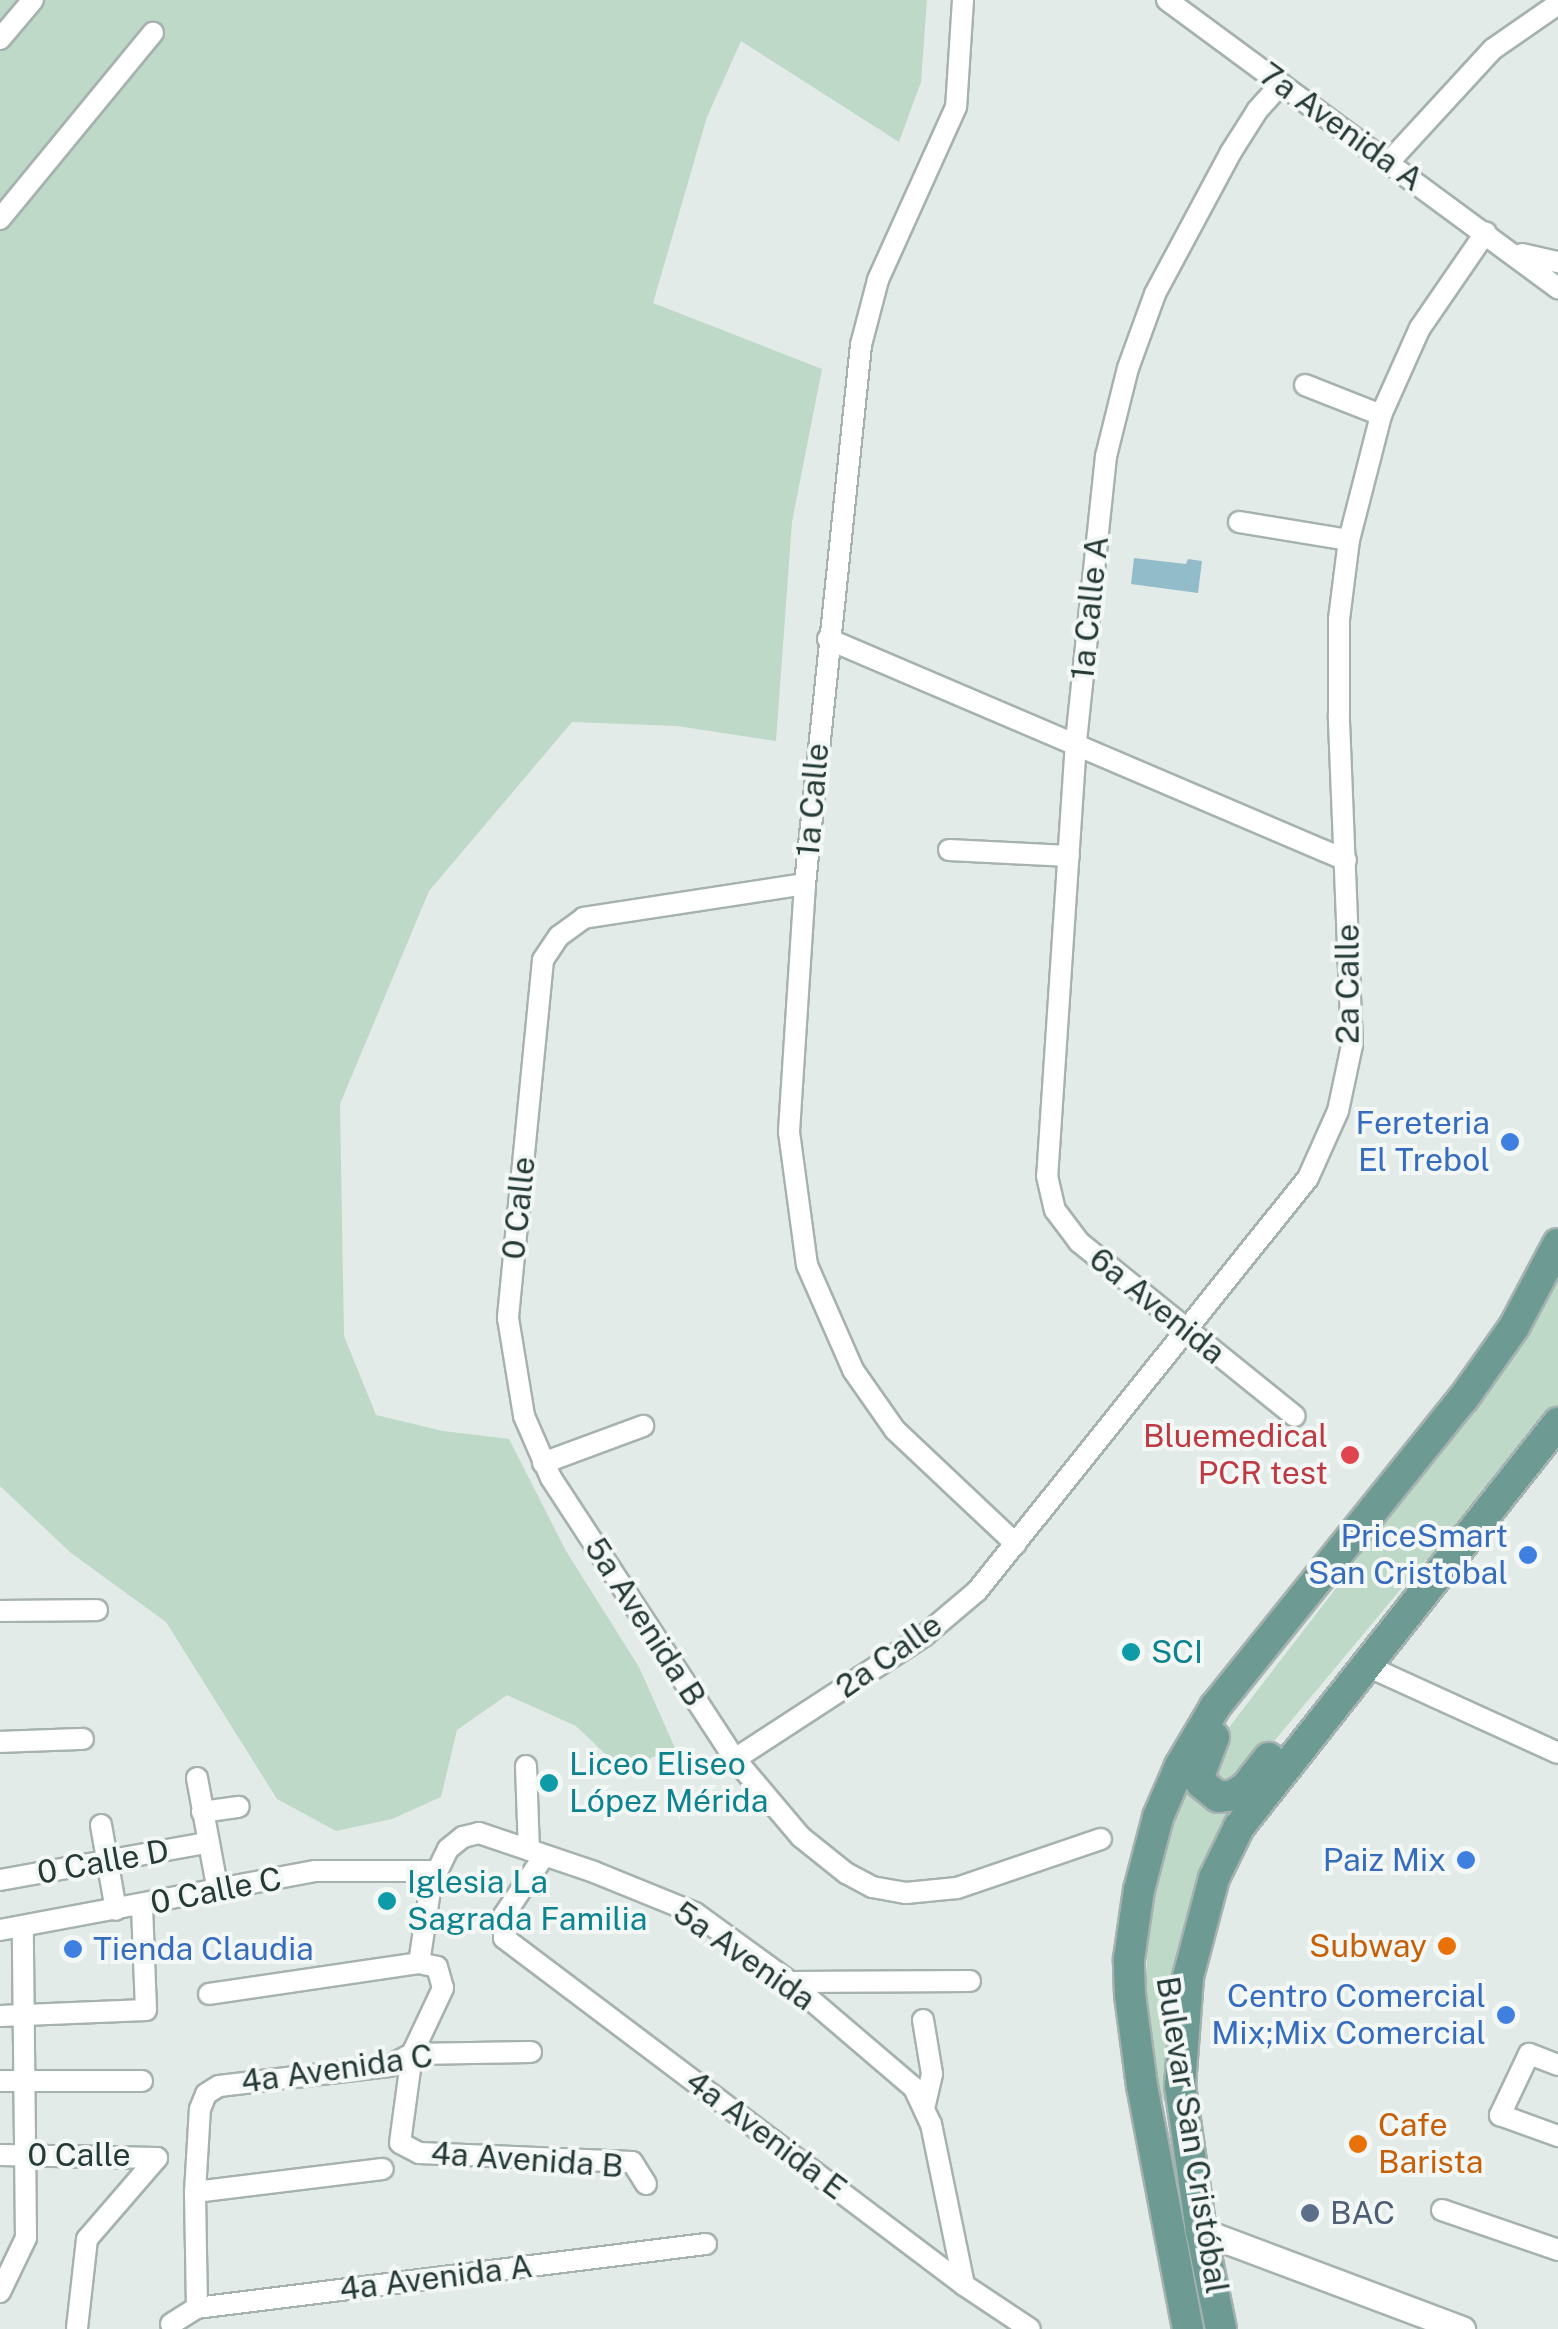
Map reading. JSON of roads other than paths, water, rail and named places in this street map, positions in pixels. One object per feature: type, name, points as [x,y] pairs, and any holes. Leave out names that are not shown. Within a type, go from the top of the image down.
[{"type":"main road","name":"Bulevar San Cristóbal","points":[[1188,2329],[1142,2086],[1129,1959],[1139,1890],[1158,1817],[1180,1766],[1215,1707],[1388,1496],[1514,1326],[1558,1244]]},
{"type":"main road","name":"Bulevar San Cristóbal","points":[[1222,2329],[1200,2231],[1182,2118],[1180,2053],[1188,1977],[1205,1904],[1239,1827],[1558,1422]]},
{"type":"main road","points":[[1388,1496],[1346,1564],[1213,1737],[1200,1773],[1208,1792],[1226,1797],[1246,1786],[1426,1569],[1486,1515]]},
{"type":"main road","points":[[1142,2086],[1165,2131],[1182,2218],[1200,2231]]},
{"type":"street","points":[[0,39],[33,0]]},
{"type":"street","name":"1a Calle","points":[[963,0],[956,108],[878,280],[861,345],[804,884],[789,1132],[807,1265],[854,1370],[895,1430],[1016,1544]]},
{"type":"street","name":"7a Avenida A","points":[[1167,0],[1516,253],[1558,288]]},
{"type":"street","points":[[1388,163],[1493,50],[1558,4]]},
{"type":"street","points":[[0,220],[153,34]]},
{"type":"street","name":"1a Calle A","points":[[1047,1176],[1076,742],[1106,456],[1128,368],[1155,294],[1256,111],[1281,84]]},
{"type":"street","name":"2a Calle","points":[[735,1759],[925,1635],[977,1591],[1308,1178],[1338,1111],[1352,1046],[1340,619],[1348,540],[1381,415],[1420,328],[1486,232]]},
{"type":"street","name":"7a Avenida A","points":[[1516,253],[1558,262]]},
{"type":"street","points":[[1305,384],[1381,415]]},
{"type":"street","points":[[1239,522],[1348,540]]},
{"type":"street","points":[[828,638],[1346,860]]},
{"type":"street","points":[[949,850],[1068,856]]},
{"type":"street","name":"0 Calle","points":[[547,1471],[524,1416],[508,1318],[543,960],[558,936],[584,918],[804,884]]},
{"type":"street","name":"6a Avenida","points":[[1047,1176],[1055,1210],[1079,1242],[1187,1333],[1295,1416]]},
{"type":"street","points":[[547,1471],[642,1426]]},
{"type":"street","name":"5a Avenida B","points":[[547,1471],[735,1759],[801,1837],[872,1887],[906,1893],[957,1888],[1101,1839]]},
{"type":"street","points":[[0,1611],[97,1610]]},
{"type":"street","points":[[1365,1664],[1558,1753]]},
{"type":"street","points":[[0,1742],[83,1739]]},
{"type":"street","points":[[526,1766],[536,1853]]},
{"type":"street","points":[[197,1778],[206,1843],[218,1891]]},
{"type":"street","name":"0 Calle D","points":[[202,1812],[240,1807]]},
{"type":"street","points":[[101,1825],[116,1910]]},
{"type":"street","name":"5a Avenida","points":[[433,1872],[448,1849],[463,1837],[479,1833],[695,1913],[790,1982],[914,2088],[925,2104]]},
{"type":"street","name":"0 Calle D","points":[[0,1880],[206,1843]]},
{"type":"street","name":"4a Avenida E","points":[[536,1853],[504,1915],[504,1938],[964,2285],[1030,2329]]},
{"type":"street","name":"0 Calle C","points":[[0,1930],[316,1871],[433,1872]]},
{"type":"street","points":[[420,1963],[433,1872]]},
{"type":"street","points":[[0,2016],[146,2010],[142,1906]]},
{"type":"street","points":[[0,2292],[26,2238],[24,1928]]},
{"type":"street","points":[[209,1994],[420,1963],[438,1967],[443,1988],[412,2054]]},
{"type":"street","points":[[790,1982],[970,1981]]},
{"type":"street","points":[[923,2020],[932,2074],[925,2104],[964,2285]]},
{"type":"street","name":"4a Avenida C","points":[[195,2192],[200,2109],[206,2094],[219,2086],[390,2066],[412,2054],[531,2052]]},
{"type":"street","name":"4a Avenida B","points":[[412,2054],[400,2143],[419,2153],[632,2162],[646,2184]]},
{"type":"street","points":[[1558,2065],[1529,2054],[1500,2114],[1558,2136]]},
{"type":"street","points":[[0,2081],[142,2081]]},
{"type":"street","name":"0 Calle","points":[[0,2155],[157,2158],[87,2239],[77,2328]]},
{"type":"street","name":"4a Avenida B","points":[[195,2192],[383,2169]]},
{"type":"street","points":[[195,2192],[197,2308]]},
{"type":"street","points":[[1442,2210],[1558,2250]]},
{"type":"street","points":[[1200,2231],[1462,2329]]},
{"type":"street","name":"4a Avenida A","points":[[171,2324],[197,2308],[706,2244]]},
{"type":"water","points":[[1134,558],[1186,564],[1188,559],[1202,561],[1198,593],[1131,584]]},
{"type":"place","name":"Fereteria El Trebol","points":[[1510,1142]]},
{"type":"place","name":"Bluemedical PCR test","points":[[1350,1455]]},
{"type":"place","name":"PriceSmart San Cristobal","points":[[1528,1555]]},
{"type":"place","name":"SCI","points":[[1131,1652]]},
{"type":"place","name":"Liceo Eliseo López Mérida","points":[[549,1783]]},
{"type":"place","name":"Paiz Mix","points":[[1466,1860]]},
{"type":"place","name":"Iglesia La Sagrada Familia","points":[[387,1901]]},
{"type":"place","name":"Subway","points":[[1447,1946]]},
{"type":"place","name":"Tienda Claudia","points":[[73,1949]]},
{"type":"place","name":"Centro Comercial Mix;Mix Comercial","points":[[1506,2015]]},
{"type":"place","name":"Cafe Barista","points":[[1358,2144]]},
{"type":"place","name":"BAC","points":[[1310,2213]]}]
